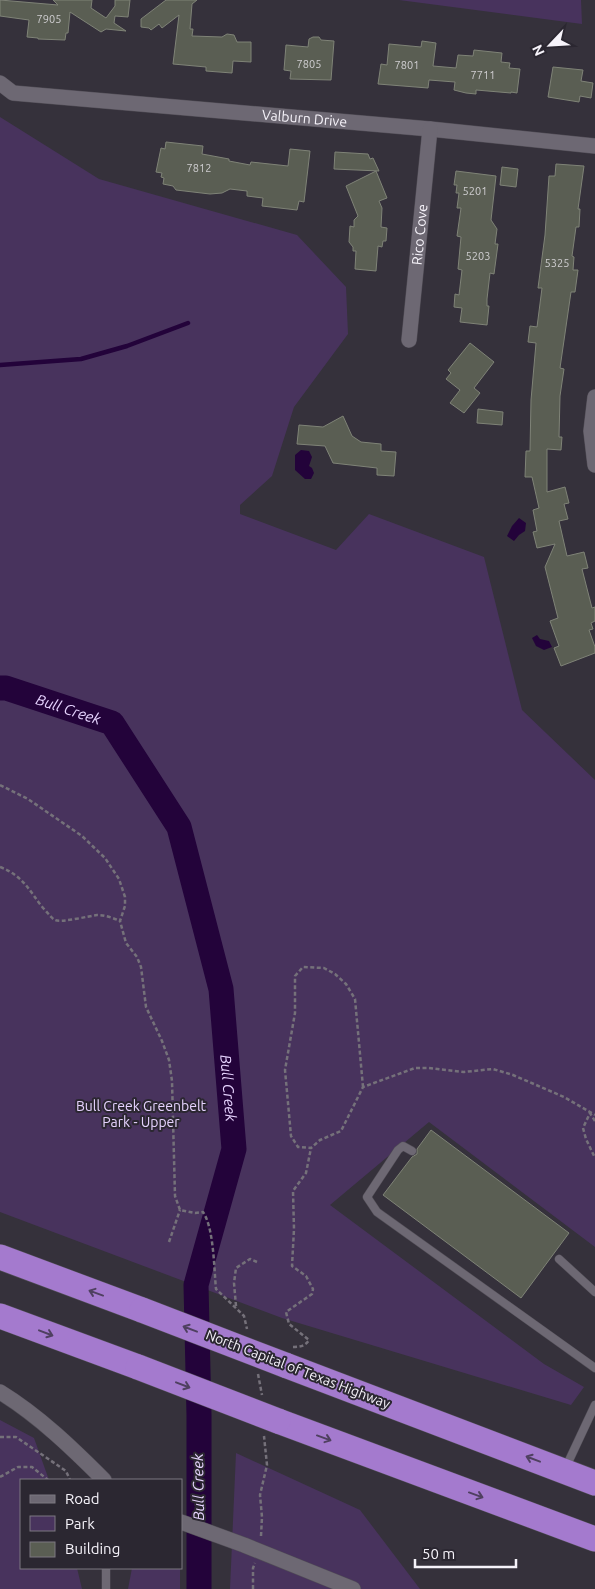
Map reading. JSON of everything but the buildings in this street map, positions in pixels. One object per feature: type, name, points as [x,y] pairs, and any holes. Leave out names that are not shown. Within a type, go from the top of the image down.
[{"type":"highway","name":"North Capital of Texas Highway","points":[[0,1257],[142,1310],[287,1355],[595,1483]]},
{"type":"highway","points":[[0,1316],[138,1368],[271,1425],[595,1539]]},
{"type":"street","name":"Valburn Drive","points":[[0,83],[13,93],[430,129],[595,146]]},
{"type":"street","name":"Rico Cove","points":[[409,340],[430,129]]},
{"type":"street","points":[[595,397],[591,431],[595,465]]},
{"type":"street","points":[[0,1392],[41,1422],[103,1479]]},
{"type":"street","points":[[182,1522],[260,1551],[353,1589]]},
{"type":"lane","points":[[412,1151],[403,1146],[398,1150],[367,1197],[377,1212],[595,1368]]},
{"type":"lane","points":[[559,1259],[595,1292]]},
{"type":"lane","points":[[564,1471],[595,1405]]},
{"type":"lane","points":[[106,1569],[106,1589]]},
{"type":"path","points":[[0,785],[28,799],[82,836],[104,858],[119,878],[125,897],[125,906],[120,921],[126,943],[137,957],[141,967],[146,1008],[169,1060],[172,1081],[175,1196],[180,1210],[169,1242]]},
{"type":"path","points":[[0,867],[17,875],[26,884],[35,899],[58,921],[96,915],[120,921]]},
{"type":"path","points":[[287,1355],[294,1347],[307,1344],[309,1340],[289,1324],[286,1312],[312,1294],[313,1289],[306,1276],[292,1266],[294,1229],[293,1191],[306,1173],[311,1148],[320,1140],[341,1131],[363,1087],[356,999],[346,984],[335,974],[324,968],[304,967],[294,976],[295,1013],[285,1070],[291,1136],[298,1147],[311,1148]]},
{"type":"path","points":[[363,1087],[415,1068],[464,1072],[493,1069],[513,1075],[564,1097],[595,1116]]},
{"type":"path","points":[[590,1113],[595,1120]]},
{"type":"path","points":[[590,1113],[583,1128],[595,1158]]},
{"type":"path","points":[[180,1210],[195,1213],[203,1212],[208,1218],[216,1289],[244,1316],[247,1331]]},
{"type":"path","points":[[236,1308],[234,1283],[236,1268],[250,1258],[256,1262]]},
{"type":"path","points":[[258,1374],[262,1401]]},
{"type":"path","points":[[253,1589],[253,1568],[260,1551],[262,1517],[260,1495],[267,1464],[271,1425]]},
{"type":"path","points":[[0,1437],[16,1437],[66,1471],[70,1479]]},
{"type":"path","points":[[0,1477],[18,1467],[32,1466],[47,1479]]},
{"type":"green space","points":[[399,0],[581,0],[582,24]]},
{"type":"green space","name":"Bull Creek Greenbelt Park - Upper","points":[[0,117],[99,179],[297,235],[346,287],[348,334],[294,407],[272,476],[240,505],[240,514],[336,550],[369,514],[484,557],[522,710],[595,780],[595,1247],[429,1122],[330,1205],[544,1364],[584,1387],[571,1405],[282,1318],[0,1212]]},
{"type":"green space","points":[[0,1420],[34,1438],[49,1479],[20,1479],[20,1569],[77,1569],[82,1589],[0,1589]]},
{"type":"green space","points":[[236,1453],[360,1510],[420,1589],[230,1589]]},
{"type":"green space","points":[[132,1569],[180,1569],[180,1589],[128,1589]]},
{"type":"shaded area","points":[[301,450],[309,451],[312,457],[309,466],[314,473],[311,479],[305,479],[295,470],[295,455]]},
{"type":"shaded area","points":[[519,518],[526,523],[525,531],[514,541],[507,536]]},
{"type":"shaded area","points":[[537,635],[540,639],[549,641],[552,647],[544,650],[536,646],[532,638]]},
{"type":"waterway","points":[[0,365],[81,359],[127,346],[188,323]]},
{"type":"waterway","name":"Bull Creek","points":[[0,688],[6,688],[112,723],[179,827],[221,989],[234,1149],[196,1285],[199,1415],[199,1589]]}]
